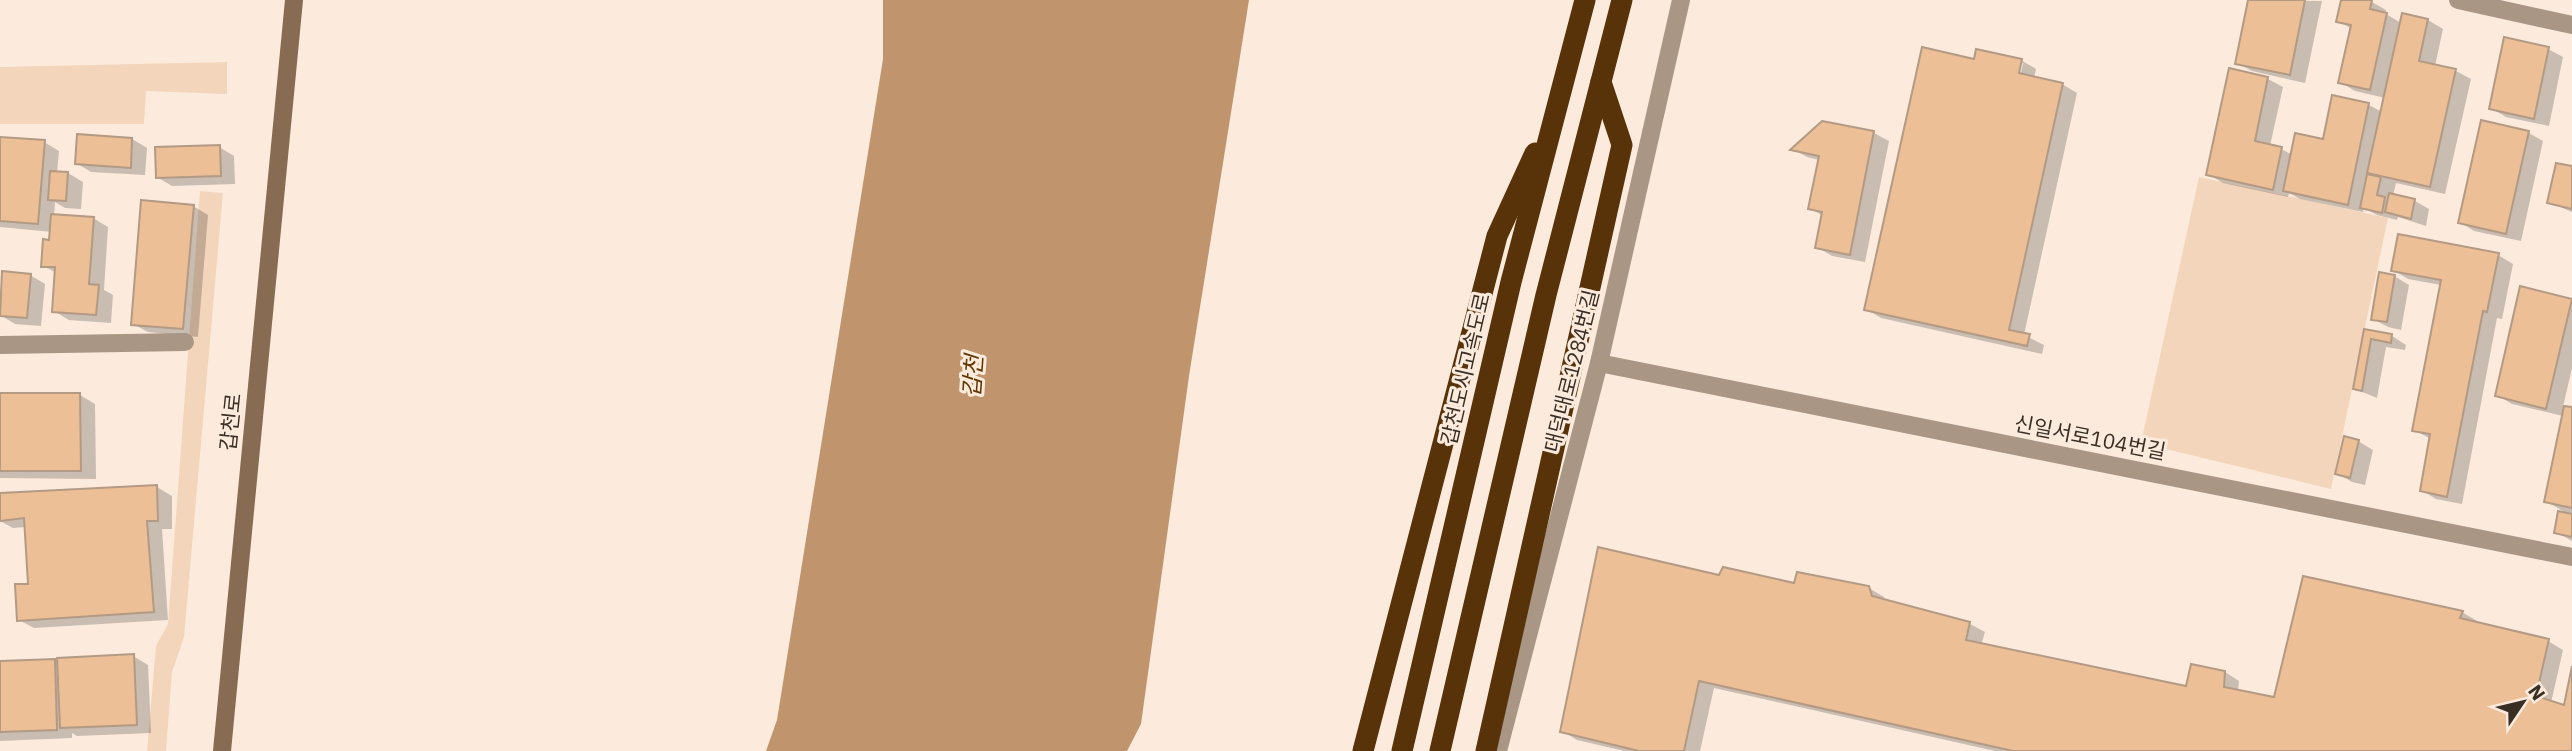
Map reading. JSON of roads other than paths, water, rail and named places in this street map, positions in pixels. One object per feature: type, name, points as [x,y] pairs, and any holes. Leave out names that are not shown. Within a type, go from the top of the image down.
[{"type":"highway","name":"갑천도시고속도로","points":[[1402,751],[1508,295],[1585,0]]},
{"type":"highway","points":[[1440,751],[1546,295],[1622,0]]},
{"type":"highway","points":[[1486,751],[1622,145],[1601,82]]},
{"type":"highway","points":[[1363,751],[1497,236],[1558,104]]},
{"type":"main road","name":"갑천로","points":[[222,751],[294,0]]},
{"type":"street","name":"대덕대로1284번길","points":[[1498,751],[1599,363],[1681,0]]},
{"type":"street","points":[[2458,0],[2572,25]]},
{"type":"street","points":[[0,345],[185,342]]},
{"type":"street","name":"신일서로104번길","points":[[1599,363],[2572,557]]},
{"type":"water","name":"갑천","points":[[883,0],[1249,0],[1189,376],[1141,724],[1127,751],[766,751],[777,720],[883,59]]}]
